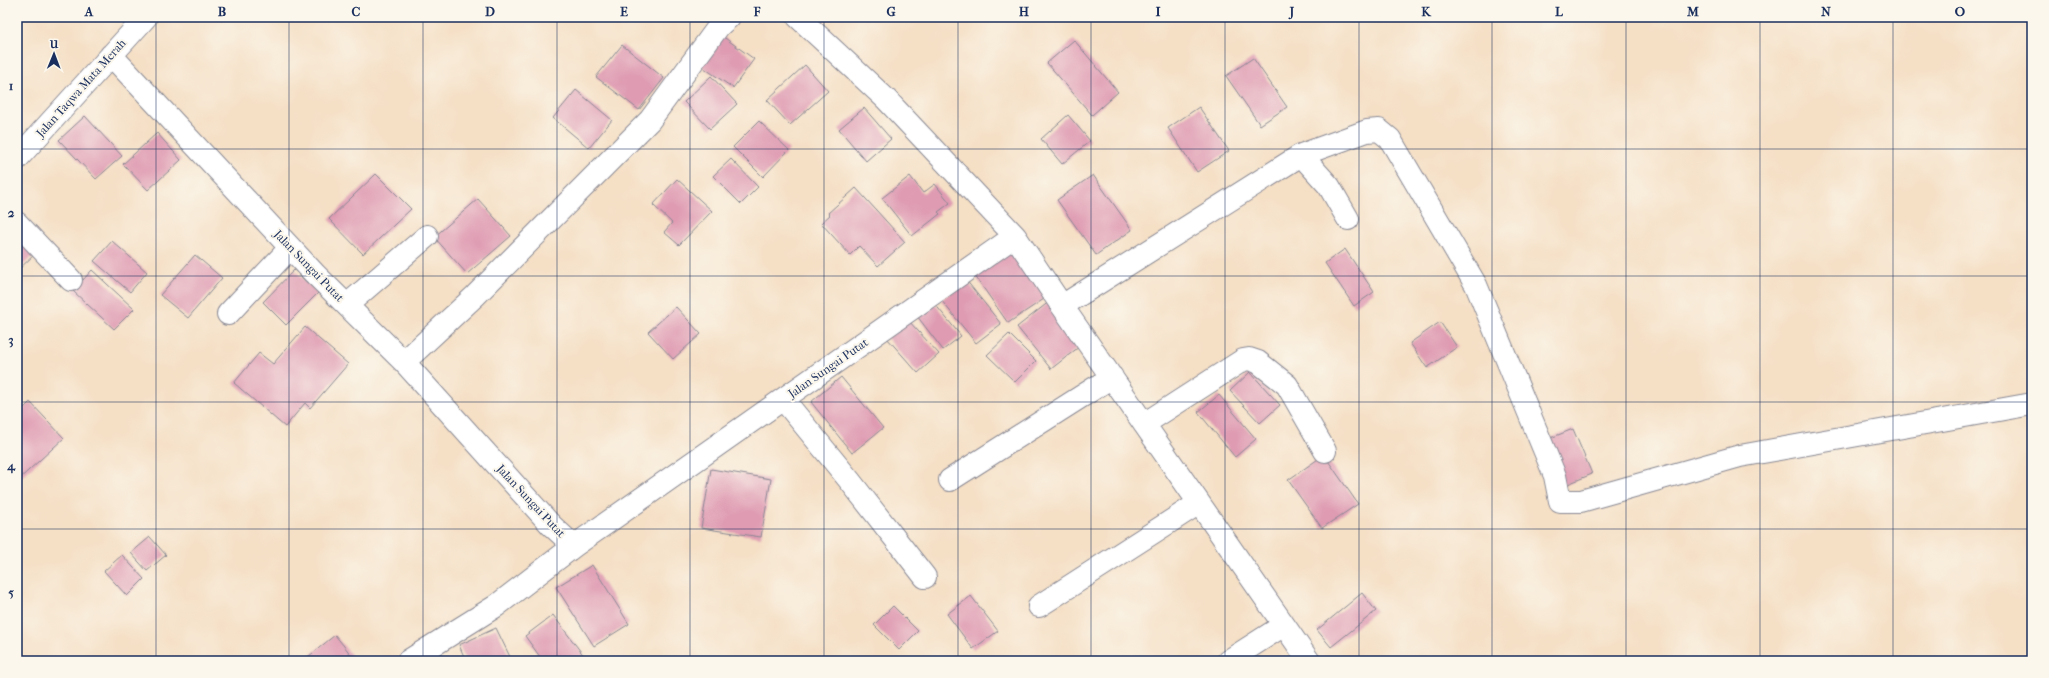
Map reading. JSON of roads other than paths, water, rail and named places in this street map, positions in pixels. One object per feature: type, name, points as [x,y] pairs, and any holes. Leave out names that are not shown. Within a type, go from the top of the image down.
[{"type":"street","name":"Jalan Taqwa Mata Merah","points":[[17,159],[146,17]]},
{"type":"street","points":[[404,362],[475,296],[650,120],[719,26],[729,17]]},
{"type":"street","points":[[798,17],[886,99],[1015,236],[1309,661]]},
{"type":"street","name":"Jalan Sungai Putat","points":[[111,55],[290,248],[404,362],[551,525],[574,546],[1015,236]]},
{"type":"street","points":[[1062,306],[1301,155],[1367,131],[1379,130],[1390,139],[1476,285],[1555,476],[1560,501],[1581,501],[1740,456],[2032,404]]},
{"type":"street","points":[[1301,155],[1330,186],[1348,219]]},
{"type":"street","points":[[17,223],[71,280]]},
{"type":"street","points":[[347,305],[427,236]]},
{"type":"street","points":[[228,314],[290,248]]},
{"type":"street","points":[[1144,424],[1243,360],[1249,359],[1258,362],[1287,385],[1325,451]]},
{"type":"street","points":[[950,480],[1112,377]]},
{"type":"street","points":[[783,399],[859,492],[925,577]]},
{"type":"street","points":[[1039,606],[1199,503]]},
{"type":"street","points":[[408,661],[496,606],[574,546]]},
{"type":"street","points":[[1228,661],[1284,625]]}]
